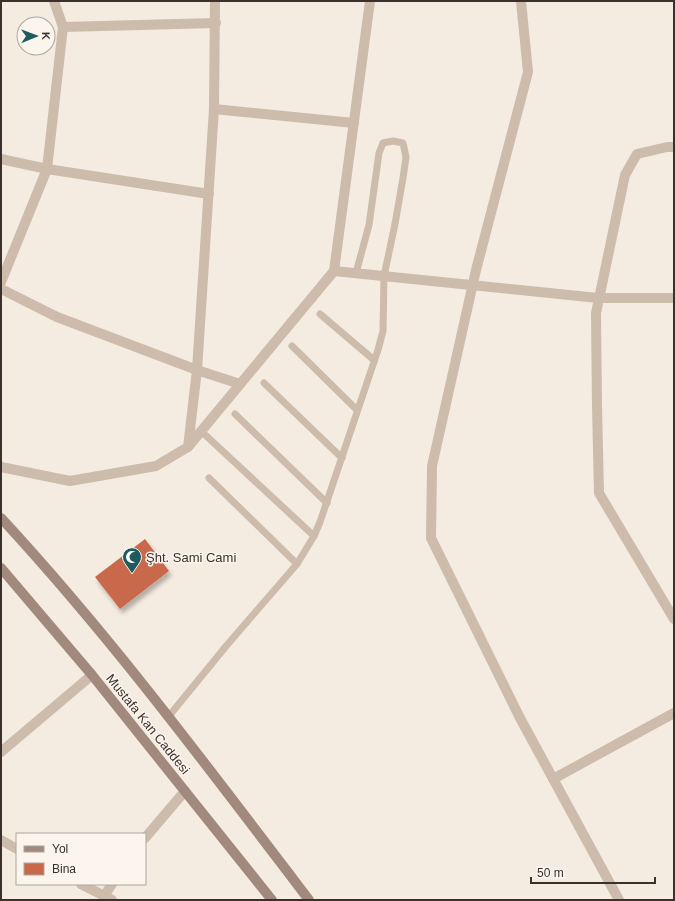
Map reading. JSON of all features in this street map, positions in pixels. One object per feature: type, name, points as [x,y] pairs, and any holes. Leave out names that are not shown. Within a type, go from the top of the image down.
[{"type":"street","points":[[1,282],[47,169],[63,27],[54,1]]},
{"type":"street","points":[[188,447],[197,370],[209,194],[214,109],[216,23],[215,1]]},
{"type":"street","points":[[1,467],[70,481],[156,466],[188,447],[334,271],[370,1]]},
{"type":"street","points":[[521,1],[528,72],[472,286],[432,466],[431,538],[520,718],[619,900]]},
{"type":"street","points":[[63,27],[216,23]]},
{"type":"street","points":[[214,109],[354,123]]},
{"type":"street","points":[[674,147],[667,147],[637,154],[625,175],[598,298],[596,320],[596,406],[599,494],[674,619]]},
{"type":"street","points":[[1,159],[47,169],[209,194]]},
{"type":"street","points":[[334,271],[598,298],[674,298]]},
{"type":"street","points":[[1,289],[57,318],[197,370],[240,384]]},
{"type":"street","points":[[1,518],[35,555],[169,716],[309,900]]},
{"type":"street","name":"Mustafa Kan Caddesi","points":[[1,568],[92,674],[272,900]]},
{"type":"street","points":[[1,752],[92,674]]},
{"type":"street","points":[[553,779],[674,713]]},
{"type":"street","points":[[146,837],[185,791]]},
{"type":"street","points":[[1,840],[16,848]]},
{"type":"street","points":[[83,885],[106,899],[112,885]]},
{"type":"lane","points":[[169,716],[296,564],[314,536],[327,503],[383,331],[384,276],[395,224],[406,157],[403,143],[393,141],[383,143],[379,153],[369,225],[356,273]]},
{"type":"lane","points":[[320,314],[374,360]]},
{"type":"lane","points":[[292,346],[358,410]]},
{"type":"lane","points":[[264,383],[342,458]]},
{"type":"lane","points":[[236,414],[327,503]]},
{"type":"lane","points":[[201,431],[314,536]]},
{"type":"lane","points":[[209,478],[296,564]]},
{"type":"building","name":"Şht. Sami Cami","points":[[145,539],[169,571],[120,609],[95,577]]},
{"type":"place","name":"Şht. Sami Cami","points":[[132,574]]}]
